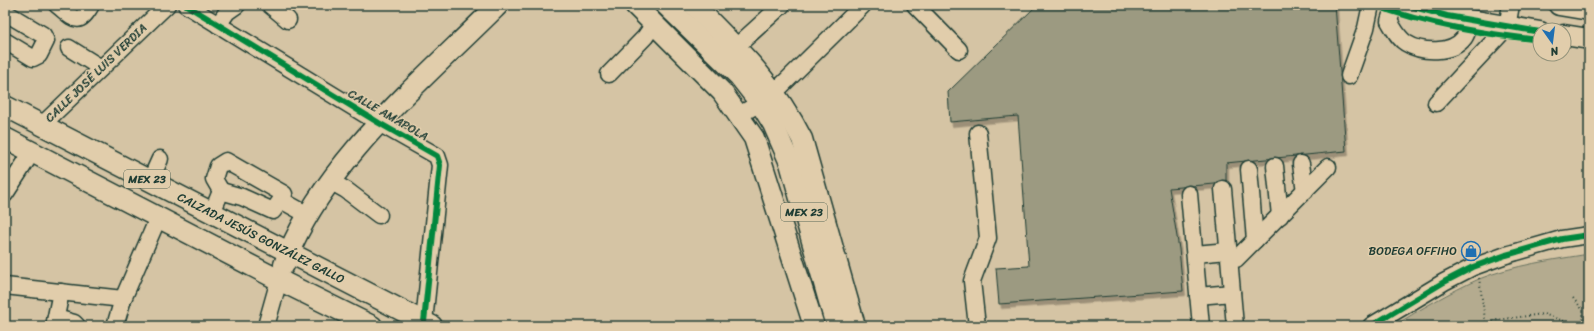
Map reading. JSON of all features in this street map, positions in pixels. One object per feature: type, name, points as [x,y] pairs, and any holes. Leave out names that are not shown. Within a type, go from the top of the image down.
[{"type":"main road","points":[[279,280],[289,252],[308,215],[330,181],[379,123],[498,5]]},
{"type":"main road","points":[[635,5],[711,81],[739,115],[754,138],[814,326]]},
{"type":"main road","points":[[666,5],[719,52],[752,91],[768,98],[790,114],[802,139],[799,161],[810,201],[855,326]]},
{"type":"main road","points":[[692,5],[719,52]]},
{"type":"main road","points":[[692,5],[719,52],[711,81]]},
{"type":"main road","points":[[1407,5],[1471,21],[1532,31]]},
{"type":"main road","points":[[1559,5],[1589,10]]},
{"type":"main road","points":[[1572,36],[1589,39]]},
{"type":"main road","points":[[692,62],[719,52]]},
{"type":"main road","name":"CALZADA JESÚS GONZÁLEZ GALLO","points":[[5,106],[428,324]]},
{"type":"main road","name":"MEX 23","points":[[5,138],[365,324]]},
{"type":"main road","points":[[765,174],[799,161]]},
{"type":"main road","points":[[777,212],[810,201]]},
{"type":"main road","name":"MEX 23","points":[[810,201],[836,326]]},
{"type":"street","points":[[57,5],[76,19],[81,19],[84,17],[91,5]]},
{"type":"street","name":"CALLE JOSÉ LUIS VERDIA","points":[[42,125],[167,5]]},
{"type":"street","points":[[218,25],[227,12],[237,5]]},
{"type":"street","points":[[270,5],[288,20]]},
{"type":"street","points":[[719,52],[782,5]]},
{"type":"street","points":[[739,115],[768,98],[863,5]]},
{"type":"street","points":[[915,5],[959,50]]},
{"type":"street","points":[[1349,76],[1366,28],[1371,5]]},
{"type":"street","points":[[1394,5],[1389,21],[1396,33],[1406,43],[1421,49],[1440,50],[1454,46],[1464,38],[1471,21]]},
{"type":"street","points":[[1436,103],[1507,27],[1512,5]]},
{"type":"street","name":"CALLE AMAPOLA","points":[[193,7],[218,25],[379,123],[437,156],[439,160],[428,324]]},
{"type":"street","points":[[5,41],[34,58],[39,55],[46,41],[43,35],[7,11]]},
{"type":"street","points":[[609,74],[645,37],[654,24]]},
{"type":"street","points":[[69,48],[101,68]]},
{"type":"street","points":[[977,326],[972,281],[988,238],[978,134]]},
{"type":"street","points":[[5,194],[32,152]]},
{"type":"street","points":[[150,181],[160,159]]},
{"type":"street","points":[[226,161],[284,194],[281,200],[273,212],[242,197],[221,191],[214,179],[218,166],[226,161]]},
{"type":"street","points":[[1302,164],[1305,191]]},
{"type":"street","points":[[1275,166],[1280,216]]},
{"type":"street","points":[[1249,168],[1255,240]]},
{"type":"street","points":[[1195,254],[1229,256],[1236,259],[1328,168]]},
{"type":"street","points":[[330,181],[346,190],[380,215]]},
{"type":"street","points":[[1223,190],[1235,326]]},
{"type":"street","points":[[212,213],[221,191]]},
{"type":"street","points":[[1189,194],[1201,326]]},
{"type":"street","points":[[281,200],[308,215]]},
{"type":"street","points":[[115,326],[123,299],[158,218]]},
{"type":"street","points":[[1371,326],[1444,282],[1478,266],[1506,255],[1562,239],[1589,235]]},
{"type":"street","points":[[266,326],[279,280]]},
{"type":"street","points":[[5,286],[123,299]]},
{"type":"street","points":[[62,292],[55,322],[74,323],[77,326]]},
{"type":"street","points":[[1198,296],[1232,293]]},
{"type":"path","points":[[1478,266],[1486,325]]},
{"type":"path","points":[[1573,298],[1583,310],[1583,326]]},
{"type":"path","points":[[1482,326],[1497,320],[1543,314],[1579,326]]},
{"type":"shaded area","points":[[1589,254],[1589,326],[1394,326],[1457,289],[1492,274],[1547,261]]},
{"type":"building","points":[[1037,5],[1335,5],[1346,151],[1226,163],[1226,183],[1169,188],[1179,249],[1183,291],[999,304],[996,268],[1029,266],[1018,116],[950,122],[948,92]]},
{"type":"cycle path","points":[[186,5],[379,123],[437,156],[440,165],[424,322]]},
{"type":"cycle path","points":[[1374,5],[1414,18],[1456,28],[1532,39]]},
{"type":"cycle path","points":[[1407,5],[1447,16],[1532,31]]},
{"type":"cycle path","points":[[1371,326],[1444,282],[1473,267],[1506,255],[1562,239],[1589,235]]},
{"type":"place","name":"BODEGA OFFIHO","points":[[1471,251]]}]
